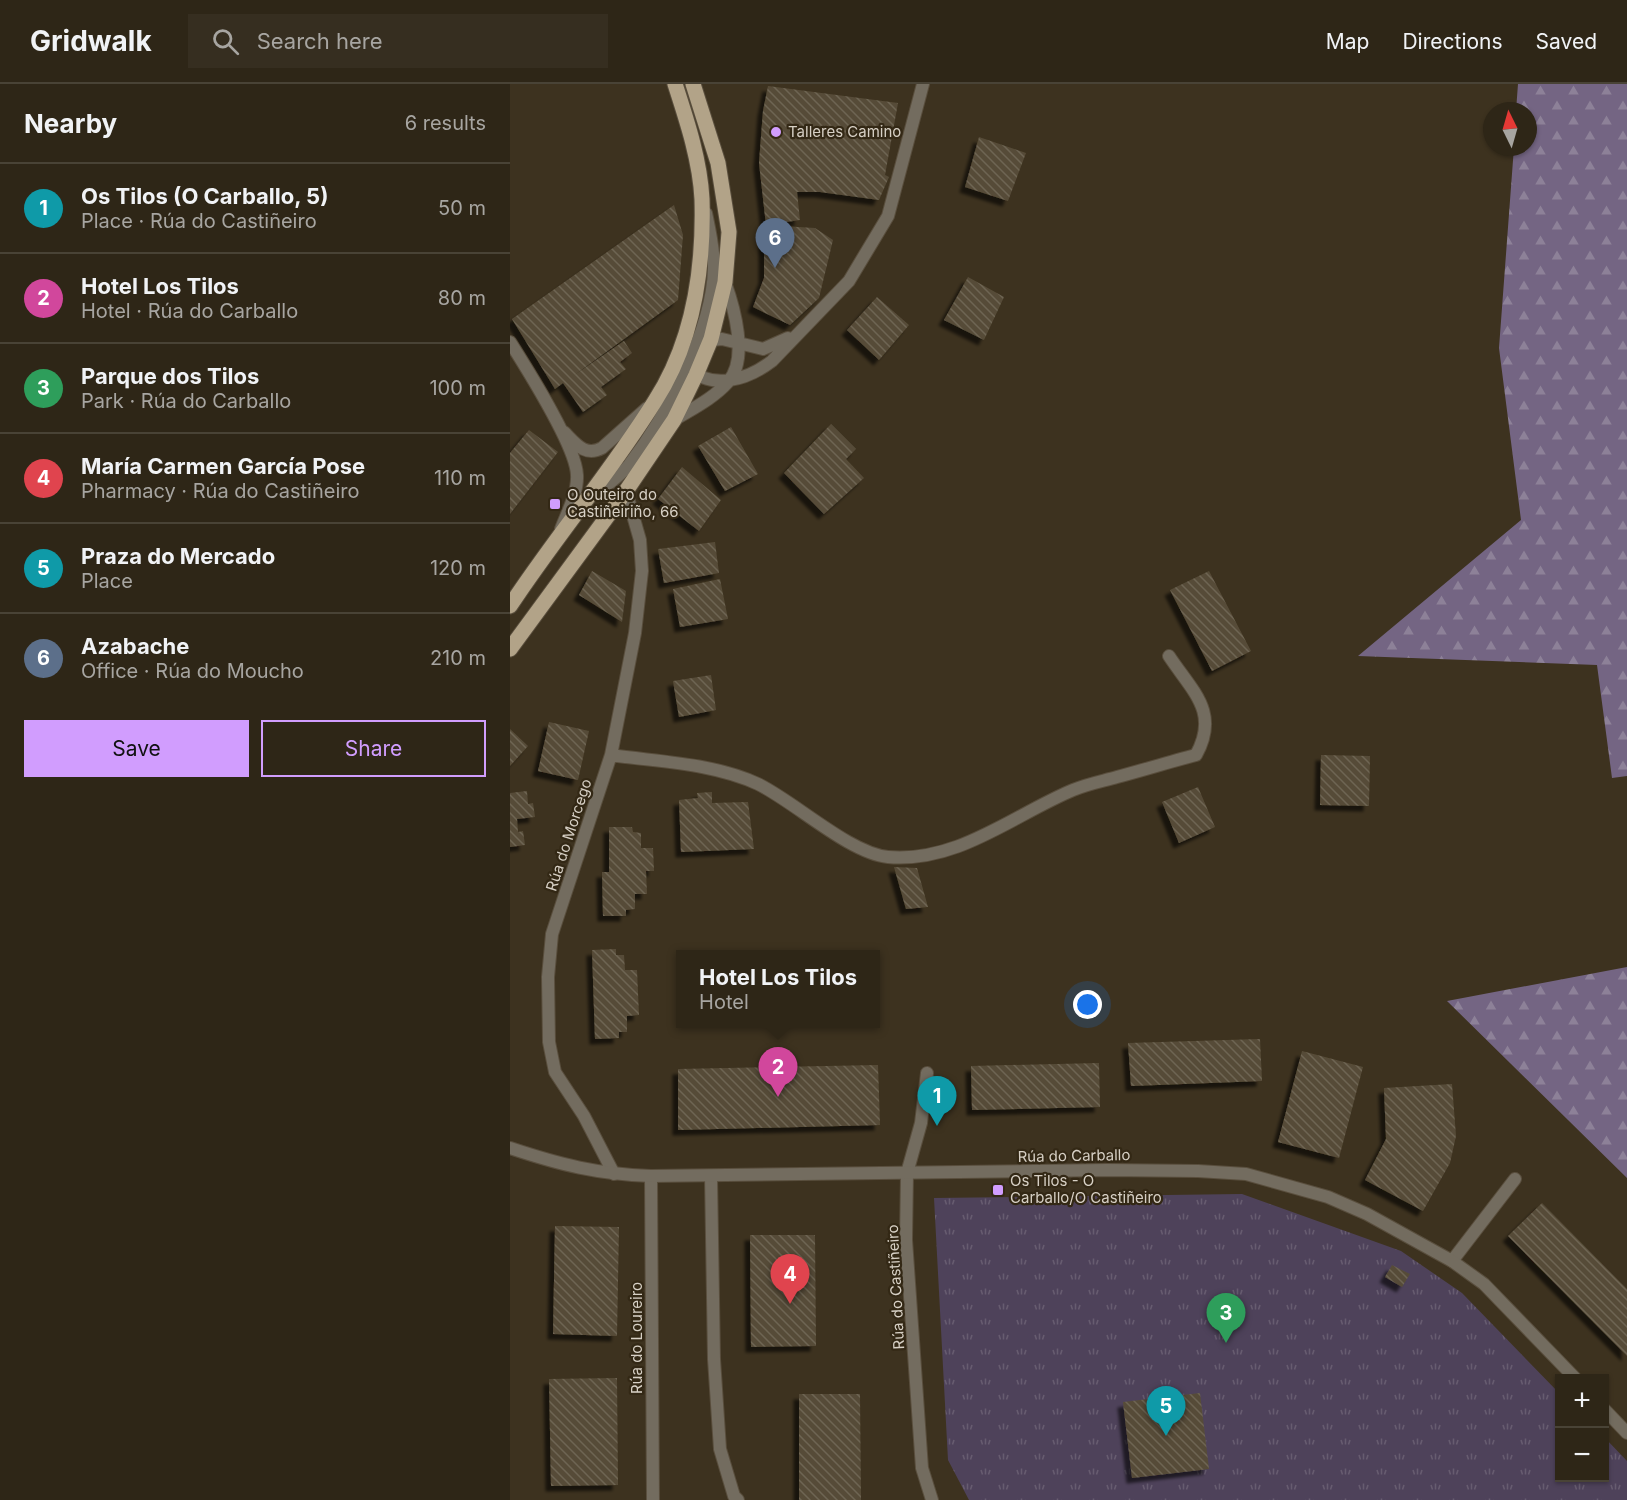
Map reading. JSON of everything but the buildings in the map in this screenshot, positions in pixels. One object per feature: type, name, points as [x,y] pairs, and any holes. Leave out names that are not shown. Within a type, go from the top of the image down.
[{"type":"main road","points":[[510,606],[516,593],[606,473],[657,400],[676,358],[693,310],[701,251],[702,198],[691,132],[675,84]]},
{"type":"main road","points":[[510,649],[626,491],[674,420],[724,282],[729,232],[718,163],[693,84]]},
{"type":"street","points":[[581,506],[629,465],[692,371],[716,382],[730,381],[760,370],[772,361],[849,281],[888,216],[923,84]]},
{"type":"street","points":[[702,198],[714,246],[714,271],[704,340],[739,343],[764,349],[800,331]]},
{"type":"street","points":[[674,420],[715,394],[730,381],[736,364],[739,343],[733,304],[724,282]]},
{"type":"street","points":[[510,342],[559,427],[573,459],[577,475],[575,489],[559,534]]},
{"type":"street","points":[[559,427],[581,449],[589,452],[596,451],[657,400]]},
{"type":"street","name":"Rúa do Morcego","points":[[614,1174],[584,1116],[555,1072],[549,1042],[548,977],[552,934],[611,756],[634,633],[642,571],[640,540],[626,491]]},
{"type":"street","points":[[510,635],[543,603]]},
{"type":"street","points":[[611,756],[723,772],[771,791],[853,844],[875,855],[889,857],[924,855],[967,844],[1040,805],[1076,789],[1196,755],[1203,743],[1206,716],[1202,705],[1169,656]]},
{"type":"street","name":"Rúa do Castiñeiro","points":[[927,1072],[921,1123],[907,1173],[906,1240],[922,1468],[932,1500]]},
{"type":"street","name":"Rúa do Carballo","points":[[510,1148],[583,1170],[651,1176],[1130,1170],[1246,1174],[1314,1192],[1337,1201],[1367,1214],[1452,1261],[1484,1284],[1571,1374]]},
{"type":"street","name":"Rúa do Loureiro","points":[[651,1176],[653,1500]]},
{"type":"street","points":[[711,1176],[714,1359],[720,1449],[734,1496],[738,1500]]},
{"type":"street","points":[[1452,1261],[1515,1179]]},
{"type":"street","points":[[1609,1414],[1627,1433]]},
{"type":"green space","points":[[1518,84],[1627,84],[1627,776],[1612,778],[1597,665],[1358,656],[1521,520],[1499,348],[1513,156],[1537,156],[1537,102],[1517,102]]},
{"type":"green space","points":[[1627,967],[1627,1178],[1447,1001]]},
{"type":"green space","points":[[1242,1194],[1401,1251],[1462,1293],[1555,1389],[1555,1482],[1609,1482],[1609,1442],[1627,1461],[1627,1500],[969,1500],[948,1460],[934,1198]]},
{"type":"place","name":"Talleres Camino","points":[[776,132]]},
{"type":"place","name":"Azabache","points":[[775,268]]},
{"type":"place","name":"O Outeiro do Castiñeiriño, 66","points":[[555,504]]},
{"type":"place","name":"Hotel Los Tilos","points":[[778,1097]]},
{"type":"place","name":"Os Tilos (O Carballo, 5)","points":[[937,1126]]},
{"type":"place","name":"Os Tilos - O Carballo/O Castiñeiro","points":[[998,1190]]},
{"type":"place","name":"María Carmen García Pose","points":[[790,1304]]},
{"type":"place","name":"Parque dos Tilos","points":[[1226,1343]]},
{"type":"place","name":"Praza do Mercado","points":[[1166,1436]]}]
